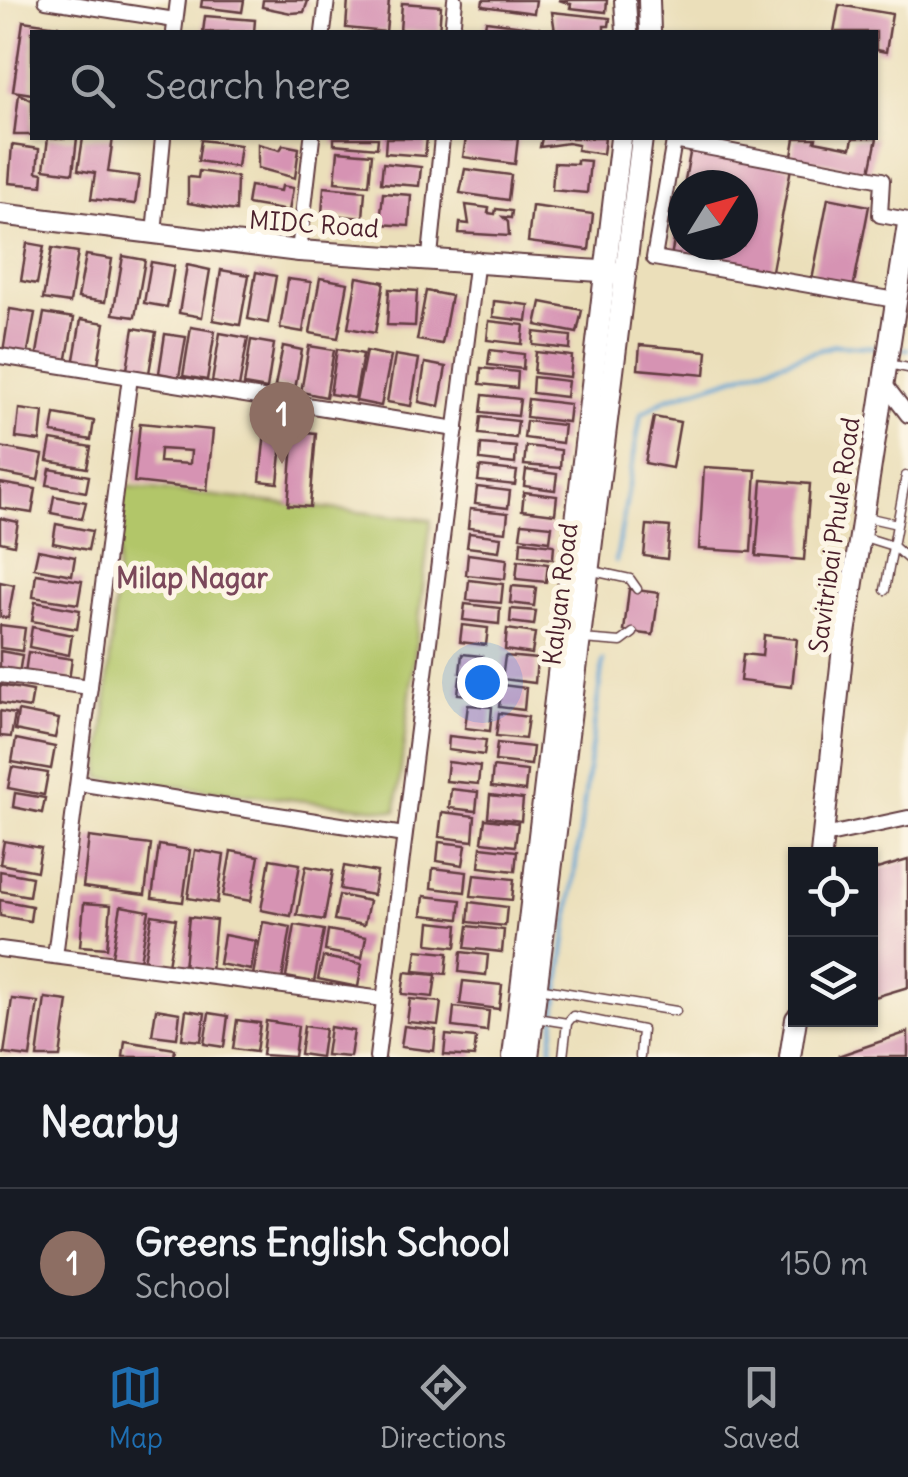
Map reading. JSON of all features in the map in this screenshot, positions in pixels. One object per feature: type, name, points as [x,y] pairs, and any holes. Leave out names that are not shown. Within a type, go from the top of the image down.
[{"type":"main road","points":[[625,0],[626,30]]},
{"type":"main road","points":[[649,0],[650,30]]},
{"type":"main road","name":"Kalyan Road","points":[[528,1057],[547,1020],[552,990],[571,638],[588,570],[615,272],[621,140]]},
{"type":"main road","name":"Kalyan Road","points":[[513,1057],[571,638],[615,272],[642,140]]},
{"type":"main road","name":"MIDC Road","points":[[0,214],[299,251],[430,256],[615,272]]},
{"type":"main road","name":"Savitribai Phule Road","points":[[822,845],[860,526],[908,222]]},
{"type":"main road","points":[[790,1057],[795,1027]]},
{"type":"street","points":[[46,0],[174,26],[178,0]]},
{"type":"street","points":[[324,30],[327,0]]},
{"type":"street","points":[[452,30],[455,0]]},
{"type":"street","points":[[154,233],[163,140]]},
{"type":"street","points":[[299,251],[312,140]]},
{"type":"street","points":[[430,256],[442,140]]},
{"type":"street","points":[[894,300],[654,258],[674,141],[882,180],[880,215],[908,222]]},
{"type":"street","points":[[377,1057],[478,260]]},
{"type":"street","points":[[0,356],[456,429]]},
{"type":"street","points":[[883,372],[908,415]]},
{"type":"street","points":[[55,956],[130,377]]},
{"type":"street","points":[[0,675],[90,686]]},
{"type":"street","points":[[78,782],[404,835]]},
{"type":"street","points":[[822,845],[908,818]]},
{"type":"street","points":[[0,949],[384,999]]},
{"type":"lane","points":[[883,372],[908,368]]},
{"type":"lane","points":[[885,590],[906,476]]},
{"type":"lane","points":[[860,526],[897,524]]},
{"type":"lane","points":[[860,526],[908,559]]},
{"type":"lane","points":[[588,570],[630,578],[637,588]]},
{"type":"lane","points":[[571,638],[621,642],[632,633]]},
{"type":"lane","points":[[552,990],[676,1011]]},
{"type":"lane","points":[[563,1057],[568,1023],[573,1016],[642,1030],[640,1057]]},
{"type":"lane","points":[[547,1020],[568,1023]]},
{"type":"green space","points":[[124,486],[431,520],[396,811],[100,778]]},
{"type":"building","points":[[202,0],[244,0],[242,12],[201,7]]},
{"type":"building","points":[[263,0],[308,1],[304,12],[291,13],[262,7]]},
{"type":"building","points":[[348,0],[389,0],[386,30],[346,28]]},
{"type":"building","points":[[483,0],[536,0],[534,13],[482,6]]},
{"type":"building","points":[[559,0],[607,0],[606,12],[570,8],[571,4]]},
{"type":"building","points":[[402,3],[441,6],[439,30],[400,30]]},
{"type":"building","points":[[839,5],[892,14],[886,52],[878,50],[878,30],[834,30]]},
{"type":"building","points":[[552,12],[610,18],[604,30],[555,30]]},
{"type":"building","points":[[205,16],[255,20],[254,30],[203,30]]},
{"type":"building","points":[[23,21],[58,26],[57,30],[30,30],[30,94],[13,91]]},
{"type":"building","points":[[486,21],[539,28],[538,30],[484,30]]},
{"type":"building","points":[[19,94],[30,99],[30,135],[14,135]]},
{"type":"building","points":[[48,140],[77,140],[73,173],[44,169]]},
{"type":"building","points":[[83,140],[113,140],[108,172],[139,176],[135,204],[91,199],[95,173],[78,170]]},
{"type":"building","points":[[201,140],[240,145],[237,167],[198,161]]},
{"type":"building","points":[[334,140],[378,140],[377,148],[334,144]]},
{"type":"building","points":[[386,140],[427,140],[425,156],[385,153]]},
{"type":"building","points":[[466,140],[518,140],[515,164],[463,157]]},
{"type":"building","points":[[542,140],[605,140],[603,154],[577,150],[578,145],[568,143],[540,147]]},
{"type":"building","points":[[795,140],[851,148],[853,140],[877,140],[870,172],[792,156]]},
{"type":"building","points":[[258,144],[280,150],[283,145],[299,148],[295,178],[258,168]]},
{"type":"building","points":[[12,145],[39,149],[37,172],[43,173],[42,186],[9,183]]},
{"type":"building","points":[[691,148],[791,168],[771,276],[687,260],[758,260],[758,170],[687,170]]},
{"type":"building","points":[[338,151],[372,154],[369,185],[335,182]]},
{"type":"building","points":[[577,160],[590,161],[587,193],[552,190],[554,163],[577,164]]},
{"type":"building","points":[[383,163],[421,167],[419,186],[381,183]]},
{"type":"building","points":[[465,169],[511,175],[508,200],[460,193]]},
{"type":"building","points":[[199,171],[237,177],[236,211],[188,203],[188,177],[198,178]]},
{"type":"building","points":[[250,186],[281,191],[282,186],[293,188],[289,211],[247,204]]},
{"type":"building","points":[[324,187],[365,191],[363,218],[322,214]]},
{"type":"building","points":[[383,193],[411,195],[409,226],[380,224]]},
{"type":"building","points":[[828,198],[869,206],[853,289],[812,280]]},
{"type":"building","points":[[466,205],[489,208],[488,213],[495,214],[496,209],[512,211],[511,218],[503,217],[508,222],[509,236],[459,233],[460,223],[469,224]]},
{"type":"building","points":[[532,206],[593,214],[589,250],[528,242]]},
{"type":"building","points":[[27,243],[44,246],[37,284],[21,281]]},
{"type":"building","points":[[52,248],[78,252],[70,303],[43,299]]},
{"type":"building","points":[[86,255],[112,259],[105,302],[78,298]]},
{"type":"building","points":[[123,256],[145,260],[135,317],[113,314]]},
{"type":"building","points":[[151,262],[174,266],[167,307],[144,303]]},
{"type":"building","points":[[187,265],[210,270],[202,317],[179,313]]},
{"type":"building","points":[[221,270],[249,275],[240,325],[213,320]]},
{"type":"building","points":[[256,272],[276,276],[268,323],[248,319]]},
{"type":"building","points":[[357,277],[384,282],[375,333],[348,328]]},
{"type":"building","points":[[320,278],[348,283],[338,338],[310,333]]},
{"type":"building","points":[[288,279],[311,282],[303,332],[280,328]]},
{"type":"building","points":[[389,289],[417,291],[415,326],[387,325]]},
{"type":"building","points":[[426,291],[451,296],[442,344],[417,340]]},
{"type":"building","points":[[494,301],[529,305],[527,321],[493,317]]},
{"type":"building","points":[[541,302],[582,310],[577,333],[536,325]]},
{"type":"building","points":[[10,309],[35,313],[27,357],[3,352]]},
{"type":"building","points":[[44,313],[74,318],[66,364],[36,359]]},
{"type":"building","points":[[81,319],[105,323],[97,370],[73,365]]},
{"type":"building","points":[[489,321],[524,325],[522,344],[487,340]]},
{"type":"building","points":[[191,327],[215,331],[207,380],[183,376]]},
{"type":"building","points":[[134,328],[156,332],[149,373],[127,369]]},
{"type":"building","points":[[534,332],[571,336],[570,349],[533,345]]},
{"type":"building","points":[[220,333],[248,338],[239,387],[212,382]]},
{"type":"building","points":[[165,334],[186,337],[179,377],[159,373]]},
{"type":"building","points":[[251,340],[274,344],[267,389],[244,385]]},
{"type":"building","points":[[640,345],[707,351],[705,375],[638,369]]},
{"type":"building","points":[[283,346],[302,350],[295,389],[275,386]]},
{"type":"building","points":[[309,346],[334,350],[326,397],[301,392]]},
{"type":"building","points":[[337,349],[363,354],[355,398],[330,394]]},
{"type":"building","points":[[490,350],[524,354],[523,369],[488,365]]},
{"type":"building","points":[[366,351],[391,356],[381,406],[356,401]]},
{"type":"building","points":[[536,352],[572,356],[570,377],[534,373]]},
{"type":"building","points":[[395,355],[419,359],[411,406],[387,402]]},
{"type":"building","points":[[425,363],[446,367],[439,406],[419,402]]},
{"type":"building","points":[[481,368],[518,372],[517,388],[480,384]]},
{"type":"building","points":[[533,377],[568,381],[566,397],[532,393]]},
{"type":"building","points":[[483,395],[520,399],[518,416],[481,412]]},
{"type":"building","points":[[528,399],[570,404],[568,422],[526,417]]},
{"type":"building","points":[[19,409],[43,412],[40,441],[16,438]]},
{"type":"building","points":[[55,414],[94,421],[91,440],[52,433]]},
{"type":"building","points":[[481,417],[518,421],[516,438],[479,434]]},
{"type":"building","points":[[654,417],[680,422],[672,468],[645,463]]},
{"type":"building","points":[[526,421],[564,425],[562,443],[524,438]]},
{"type":"building","points":[[140,423],[213,430],[207,490],[134,482]],"holes":[[[160,449],[191,451],[190,464],[159,462]]]},
{"type":"building","points":[[265,431],[283,433],[278,483],[260,481]]},
{"type":"building","points":[[294,431],[316,433],[310,507],[288,505]]},
{"type":"building","points":[[51,440],[91,447],[87,468],[47,461]]},
{"type":"building","points":[[481,444],[516,447],[515,464],[480,460]]},
{"type":"building","points":[[526,446],[561,450],[560,468],[524,465]]},
{"type":"building","points":[[0,447],[43,455],[38,480],[0,473]]},
{"type":"building","points":[[480,467],[517,471],[515,485],[478,481]]},
{"type":"building","points":[[704,467],[756,470],[751,552],[699,549]]},
{"type":"building","points":[[50,469],[89,476],[86,492],[47,485]]},
{"type":"building","points":[[526,470],[557,474],[555,490],[524,486]]},
{"type":"building","points":[[762,480],[810,484],[804,560],[756,556]]},
{"type":"building","points":[[0,483],[36,489],[32,513],[0,508]]},
{"type":"building","points":[[477,487],[510,491],[508,508],[475,504]]},
{"type":"building","points":[[524,492],[557,496],[555,514],[522,510]]},
{"type":"building","points":[[54,496],[86,502],[82,519],[51,513]]},
{"type":"building","points":[[470,509],[508,513],[506,532],[468,528]]},
{"type":"building","points":[[0,518],[18,522],[14,545],[0,542]]},
{"type":"building","points":[[522,523],[552,526],[550,541],[520,537]]},
{"type":"building","points":[[56,524],[92,531],[88,550],[53,543]]},
{"type":"building","points":[[647,525],[670,527],[667,559],[644,556]]},
{"type":"building","points":[[469,533],[501,537],[499,551],[467,547]]},
{"type":"building","points":[[521,541],[554,545],[553,559],[520,555]]},
{"type":"building","points":[[38,550],[75,557],[72,575],[34,568]]},
{"type":"building","points":[[468,554],[507,559],[505,579],[466,575]]},
{"type":"building","points":[[518,560],[548,564],[546,582],[516,579]]},
{"type":"building","points":[[36,574],[82,581],[78,604],[33,597]]},
{"type":"building","points":[[469,580],[503,584],[501,603],[467,600]]},
{"type":"building","points":[[0,582],[14,585],[8,618],[0,617]]},
{"type":"building","points":[[512,586],[536,588],[534,606],[510,603]]},
{"type":"building","points":[[629,589],[659,593],[653,635],[624,631]]},
{"type":"building","points":[[35,602],[80,610],[77,629],[32,621]]},
{"type":"building","points":[[465,604],[500,608],[499,624],[463,620]]},
{"type":"building","points":[[511,609],[536,611],[534,625],[510,622]]},
{"type":"building","points":[[0,625],[25,628],[22,651],[0,648]]},
{"type":"building","points":[[462,625],[488,628],[486,645],[460,642]]},
{"type":"building","points":[[32,627],[72,635],[69,655],[29,647]]},
{"type":"building","points":[[507,629],[535,633],[532,654],[505,650]]},
{"type":"building","points":[[764,635],[797,639],[792,687],[740,681],[743,654],[762,656]]},
{"type":"building","points":[[0,651],[22,655],[19,674],[0,670]]},
{"type":"building","points":[[28,652],[72,659],[69,680],[25,673]]},
{"type":"building","points":[[462,654],[482,656],[480,676],[460,673]]},
{"type":"building","points":[[505,656],[537,659],[535,683],[502,679]]},
{"type":"building","points":[[460,677],[489,680],[487,697],[458,694]]},
{"type":"building","points":[[0,685],[33,691],[30,708],[0,703]]},
{"type":"building","points":[[502,685],[526,688],[524,710],[499,707]]},
{"type":"building","points":[[468,705],[492,707],[490,731],[465,728]]},
{"type":"building","points":[[0,711],[15,714],[11,737],[0,736]]},
{"type":"building","points":[[18,711],[59,719],[55,738],[15,730]]},
{"type":"building","points":[[499,713],[528,717],[525,739],[496,736]]},
{"type":"building","points":[[449,736],[486,740],[484,755],[448,750]]},
{"type":"building","points":[[16,739],[55,747],[51,769],[12,762]]},
{"type":"building","points":[[497,743],[533,747],[531,765],[495,761]]},
{"type":"building","points":[[448,762],[480,766],[478,784],[446,781]]},
{"type":"building","points":[[12,767],[48,773],[44,795],[8,788]]},
{"type":"building","points":[[493,767],[527,771],[525,791],[491,787]]},
{"type":"building","points":[[451,789],[478,792],[476,811],[449,808]]},
{"type":"building","points":[[15,793],[45,798],[42,813],[13,807]]},
{"type":"building","points":[[490,795],[523,799],[521,821],[488,817]]},
{"type":"building","points":[[442,812],[475,816],[473,841],[439,837]]},
{"type":"building","points":[[485,819],[518,823],[515,846],[482,842]]},
{"type":"building","points":[[89,837],[151,845],[145,895],[83,887]]},
{"type":"building","points":[[4,841],[41,848],[37,871],[0,864]]},
{"type":"building","points":[[439,842],[466,845],[463,865],[437,861]]},
{"type":"building","points":[[159,845],[190,850],[183,902],[152,898]]},
{"type":"building","points":[[481,847],[517,851],[515,871],[479,867]]},
{"type":"building","points":[[195,850],[224,855],[217,903],[188,898]]},
{"type":"building","points":[[231,851],[259,856],[251,901],[223,896]]},
{"type":"building","points":[[270,859],[300,864],[291,916],[261,910]]},
{"type":"building","points":[[908,860],[908,987],[878,996],[878,937],[878,869]]},
{"type":"building","points":[[306,866],[333,871],[324,920],[297,915]]},
{"type":"building","points":[[344,866],[377,872],[373,895],[340,889]]},
{"type":"building","points":[[433,868],[467,872],[465,892],[431,888]]},
{"type":"building","points":[[0,871],[32,877],[29,896],[0,891]]},
{"type":"building","points":[[474,875],[514,879],[512,900],[471,896]]},
{"type":"building","points":[[339,895],[369,901],[364,925],[334,920]]},
{"type":"building","points":[[424,896],[461,900],[459,919],[422,915]]},
{"type":"building","points":[[0,900],[32,906],[30,921],[0,916]]},
{"type":"building","points":[[470,902],[507,907],[505,926],[468,922]]},
{"type":"building","points":[[84,903],[111,905],[107,948],[80,946]]},
{"type":"building","points":[[121,906],[149,911],[140,961],[112,956]]},
{"type":"building","points":[[152,915],[176,919],[168,965],[144,961]]},
{"type":"building","points":[[189,917],[216,920],[211,971],[184,968]]},
{"type":"building","points":[[263,922],[291,927],[282,980],[253,975]]},
{"type":"building","points":[[430,922],[458,925],[456,947],[428,944]]},
{"type":"building","points":[[295,925],[324,930],[314,982],[286,977]]},
{"type":"building","points":[[468,926],[504,930],[502,952],[465,948]]},
{"type":"building","points":[[328,930],[366,937],[362,958],[325,951]]},
{"type":"building","points":[[224,935],[256,941],[251,970],[219,964]]},
{"type":"building","points":[[417,950],[448,953],[446,974],[414,971]]},
{"type":"building","points":[[461,952],[488,955],[486,975],[459,972]]},
{"type":"building","points":[[323,957],[362,964],[358,987],[318,979]]},
{"type":"building","points":[[405,972],[436,975],[433,997],[402,994]]},
{"type":"building","points":[[463,981],[502,985],[499,1009],[460,1004]]},
{"type":"building","points":[[45,998],[68,1001],[60,1057],[37,1057]]},
{"type":"building","points":[[12,999],[38,1002],[30,1057],[4,1054]]},
{"type":"building","points":[[410,999],[441,1002],[438,1025],[407,1022]]},
{"type":"building","points":[[454,1007],[489,1011],[487,1031],[452,1027]]},
{"type":"building","points":[[156,1009],[180,1013],[177,1038],[152,1035]]},
{"type":"building","points":[[186,1010],[205,1013],[201,1041],[182,1039]]},
{"type":"building","points":[[209,1013],[228,1016],[224,1047],[204,1044]]},
{"type":"building","points":[[237,1020],[260,1023],[256,1052],[233,1049]]},
{"type":"building","points":[[266,1021],[298,1026],[294,1057],[262,1055]]},
{"type":"building","points":[[304,1026],[325,1029],[321,1057],[300,1054]]},
{"type":"building","points":[[404,1026],[436,1030],[434,1051],[401,1047]]},
{"type":"building","points":[[330,1027],[354,1031],[350,1057],[326,1055]]},
{"type":"building","points":[[908,1032],[908,1057],[838,1057],[838,1056]]},
{"type":"building","points":[[446,1035],[476,1038],[474,1057],[444,1055]]},
{"type":"building","points":[[125,1041],[175,1049],[174,1057],[123,1057]]},
{"type":"waterway","points":[[616,561],[641,414],[666,399],[835,345],[875,347]]},
{"type":"waterway","points":[[898,349],[908,349]]},
{"type":"waterway","points":[[550,1057],[603,660]]},
{"type":"place","name":"Greens English School","points":[[282,464]]},
{"type":"district","name":"Milap Nagar","points":[[192,578]]}]
